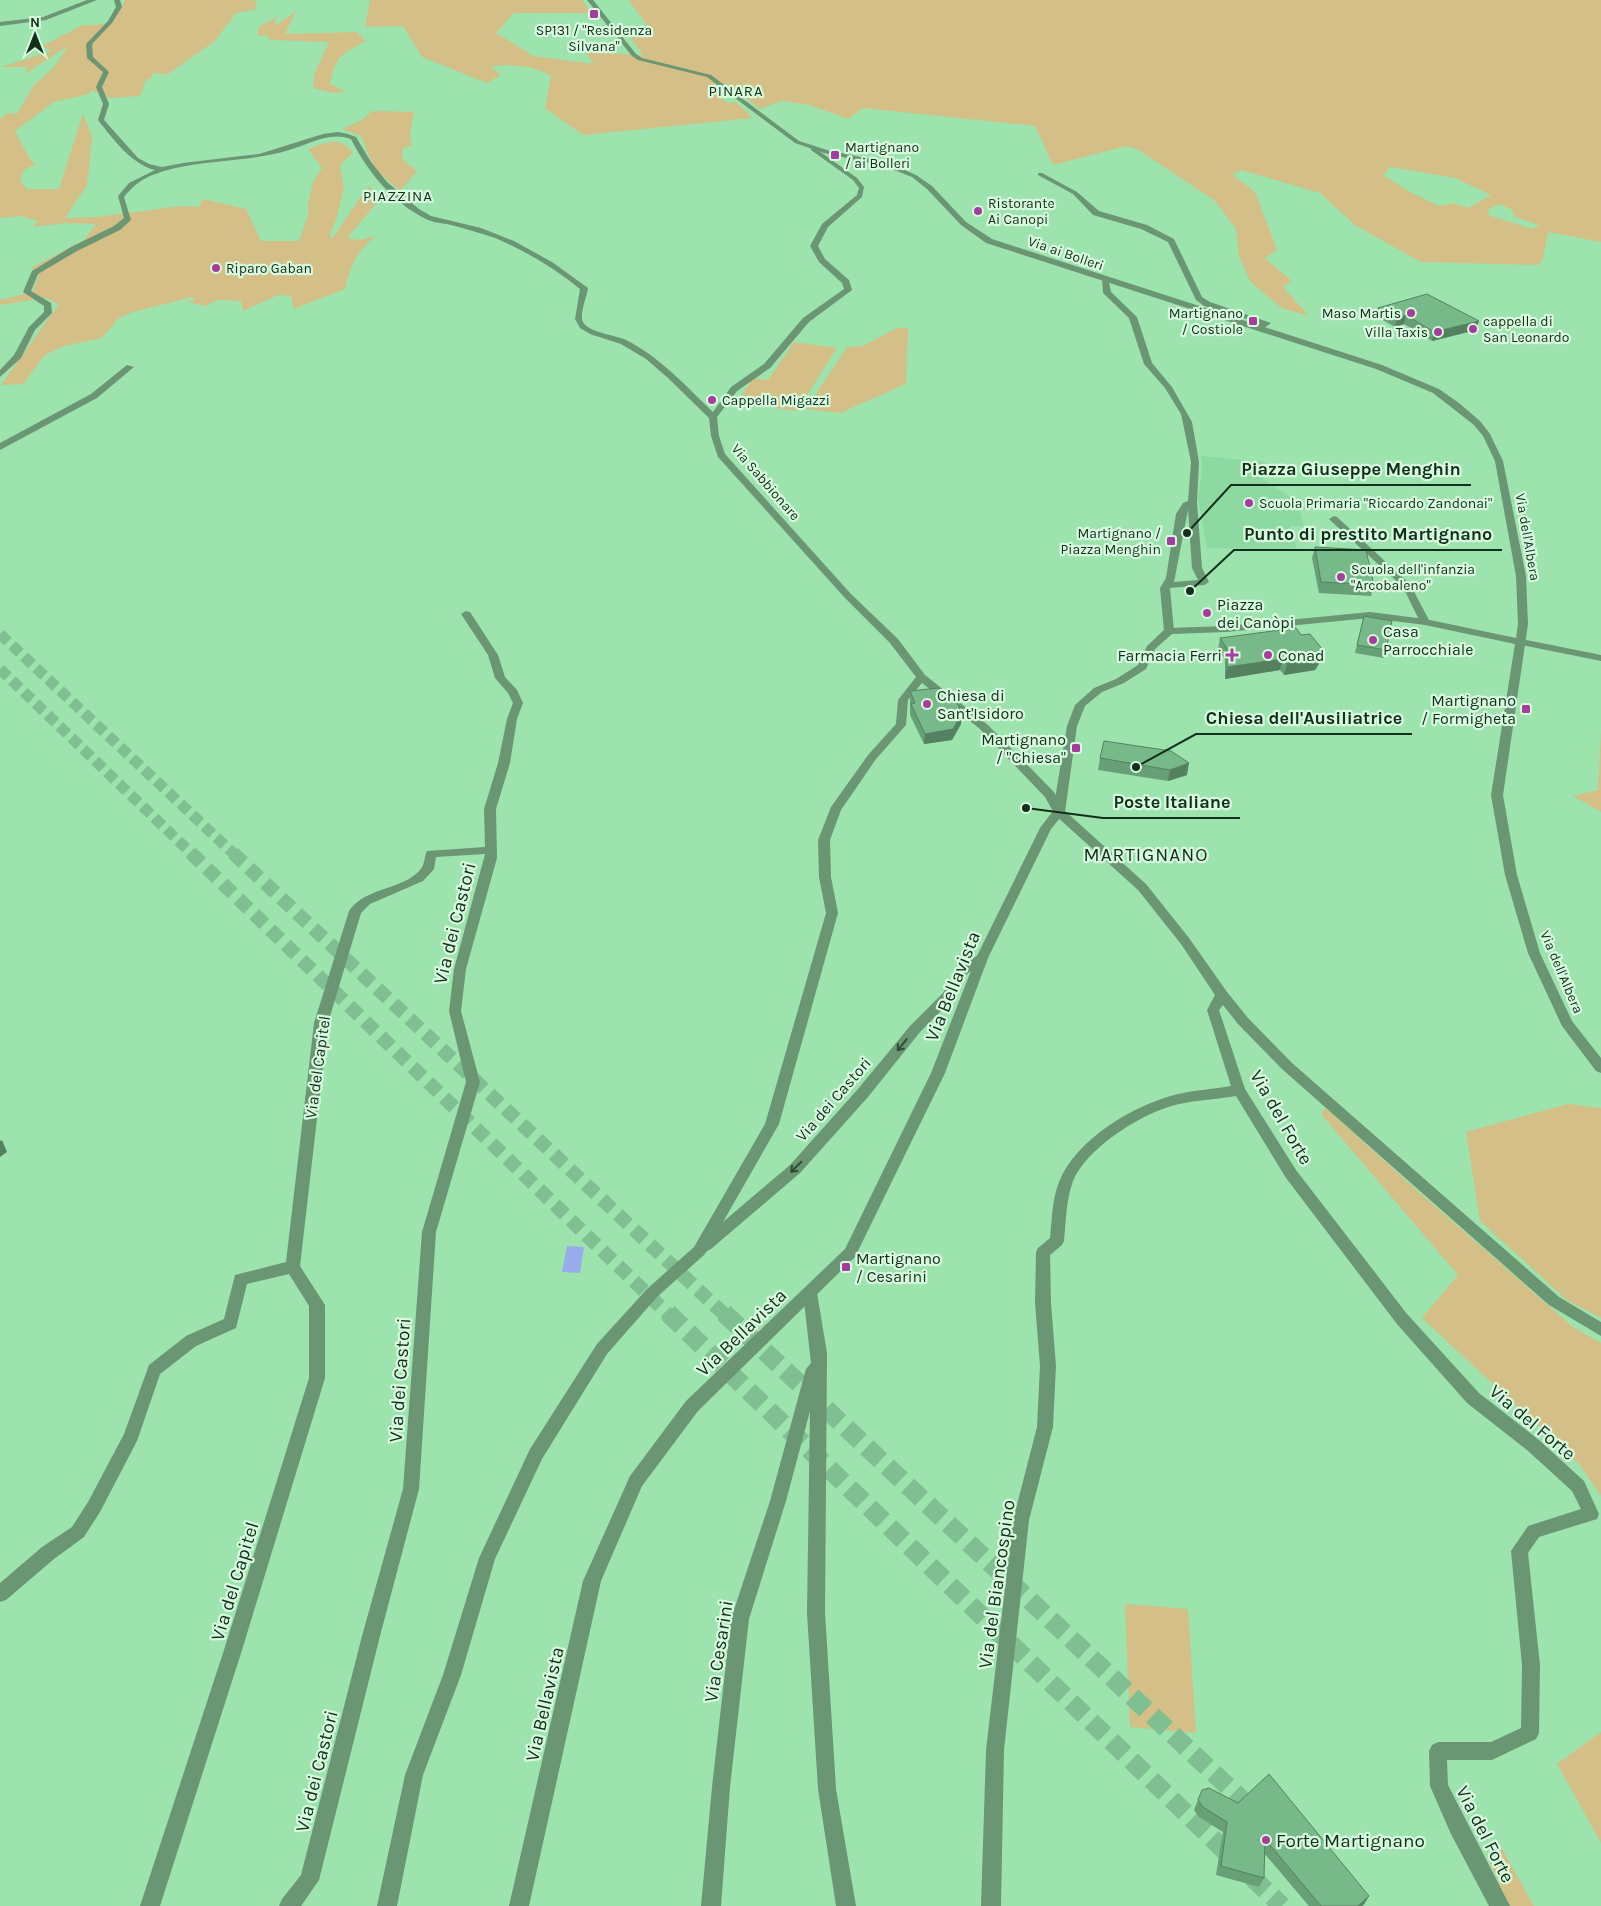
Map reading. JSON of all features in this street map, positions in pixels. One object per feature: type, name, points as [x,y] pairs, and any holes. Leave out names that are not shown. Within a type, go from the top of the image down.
[{"type":"street","points":[[0,24],[38,20],[58,14],[80,3],[94,0]]},
{"type":"street","points":[[117,0],[119,7],[110,22],[90,44],[90,58],[106,72],[99,87],[106,104],[102,120],[136,159],[147,166],[164,170]]},
{"type":"street","name":"Via ai Bolleri","points":[[590,0],[634,55],[647,61],[709,76],[797,142],[813,150],[902,170],[929,188],[971,231],[989,241],[1105,279],[1107,293],[1133,317],[1148,364],[1168,387],[1185,414],[1191,436],[1195,462],[1192,503],[1197,568],[1204,582],[1169,585]]},
{"type":"street","points":[[0,375],[18,356],[32,329],[48,313],[48,305],[27,292],[35,273],[74,249],[117,228],[128,218],[120,197],[126,188],[139,179],[184,164],[256,156],[277,152],[320,136],[347,134],[354,138],[370,168],[381,180],[429,218],[484,232],[508,242],[566,273],[584,288],[584,302],[579,312],[578,320],[584,328],[622,341],[644,353],[663,368],[713,417],[734,389],[767,366],[806,320],[848,290],[846,282],[822,260],[814,246],[825,226],[860,196],[862,188],[855,179],[813,150]]},
{"type":"street","points":[[1040,174],[1075,193],[1096,213],[1144,227],[1171,241],[1199,298],[1207,304],[1267,323],[1260,327]]},
{"type":"street","name":"Via dell'Albera","points":[[1105,279],[1260,327],[1408,378],[1443,396],[1477,423],[1488,436],[1499,461],[1521,576],[1523,624],[1497,794],[1511,875],[1534,953],[1567,1023],[1601,1068]]},
{"type":"street","points":[[0,447],[94,396],[130,368]]},
{"type":"street","name":"Via Sabbionare","points":[[713,417],[720,456],[848,596],[894,641],[921,677],[984,727],[1050,795],[1059,812]]},
{"type":"street","points":[[1169,631],[1165,588],[1169,585],[1182,514],[1186,505],[1192,503]]},
{"type":"street","points":[[1334,518],[1407,586],[1425,622]]},
{"type":"street","name":"Via dei Castori","points":[[288,1906],[309,1880],[371,1636],[411,1489],[429,1232],[473,1082],[455,1011],[460,969],[491,858],[490,809],[504,763],[512,719],[518,703],[513,692],[500,678],[493,655],[466,614]]},
{"type":"street","points":[[1059,812],[1072,726],[1080,705],[1098,690],[1120,681],[1142,667],[1151,648],[1169,631],[1226,629],[1370,615],[1425,622],[1601,658]]},
{"type":"street","name":"Via dei Castori","points":[[699,1251],[772,1124],[832,913],[825,877],[824,840],[835,810],[872,757],[901,725],[904,700],[921,677]]},
{"type":"street","name":"Via Bellavista","points":[[519,1906],[592,1581],[636,1481],[692,1406],[850,1253],[938,1073],[982,958],[1046,828],[1059,812]]},
{"type":"street","name":"Via del Forte","points":[[1059,812],[1142,887],[1185,941],[1222,995],[1243,1021],[1287,1066],[1554,1301],[1601,1330]]},
{"type":"street","name":"Via dei Castori","points":[[431,854],[490,850]]},
{"type":"street","name":"Via del Capitel","points":[[150,1906],[233,1650],[317,1378],[317,1305],[293,1267],[321,1023],[355,911],[366,901],[420,878],[428,869],[431,854]]},
{"type":"street","name":"Via dei Castori","points":[[387,1906],[414,1776],[452,1675],[487,1558],[536,1454],[602,1350],[652,1292],[795,1169],[863,1093],[915,1029],[948,996],[963,971],[982,958]]},
{"type":"street","name":"Via del Forte","points":[[1222,995],[1213,1010],[1239,1090],[1290,1174],[1402,1319],[1473,1398],[1533,1445],[1578,1486],[1591,1514],[1534,1531],[1518,1552],[1531,1665],[1530,1732],[1492,1751],[1438,1751],[1439,1786],[1458,1827],[1500,1906]]},
{"type":"street","name":"Via del Biancospino","points":[[991,1906],[995,1750],[1020,1529],[1045,1427],[1048,1366],[1043,1303],[1043,1252],[1057,1240],[1061,1201],[1070,1174],[1088,1151],[1112,1130],[1138,1114],[1177,1099],[1239,1090]]},
{"type":"street","points":[[0,1594],[48,1553],[78,1532],[94,1507],[131,1436],[154,1370],[190,1341],[232,1323],[240,1279],[293,1267]]},
{"type":"street","name":"Via Cesarini","points":[[810,1293],[819,1353],[816,1613],[827,1790],[846,1906]]},
{"type":"street","name":"Via Cesarini","points":[[711,1906],[721,1787],[740,1619],[778,1501],[819,1353]]},
{"type":"shaded area","points":[[125,0],[255,0],[257,9],[236,13],[215,41],[168,74],[152,73],[152,78],[146,80],[140,96],[109,98],[91,90],[89,94],[54,102],[15,131],[35,164],[24,170],[20,180],[27,189],[59,189],[83,113],[92,138],[87,185],[65,218],[97,217],[181,206],[198,207],[204,199],[246,209],[261,241],[299,241],[309,212],[308,204],[313,182],[322,168],[308,149],[326,143],[337,142],[353,152],[340,166],[344,187],[337,217],[330,235],[332,239],[368,186],[380,199],[347,238],[359,240],[376,236],[363,248],[355,259],[345,289],[294,309],[291,296],[278,295],[243,311],[241,301],[217,300],[205,306],[186,302],[196,300],[192,297],[130,313],[119,318],[102,338],[64,346],[45,355],[23,384],[1,385],[59,304],[46,298],[0,305],[0,300],[32,292],[39,276],[31,268],[84,240],[96,224],[66,223],[33,227],[38,221],[21,216],[0,218],[0,119],[8,113],[17,114],[34,85],[54,67],[68,46],[25,74],[27,67],[1,67],[51,51],[42,46],[83,25],[112,24]]},
{"type":"shaded area","points":[[370,0],[582,0],[591,13],[514,13],[496,33],[534,56],[594,64],[585,52],[643,55],[630,37],[648,26],[628,0],[1601,0],[1601,242],[1548,232],[1543,259],[1539,265],[1421,262],[1356,226],[1320,193],[1241,170],[1233,175],[1255,192],[1277,250],[1265,258],[1292,281],[1283,287],[1309,316],[1281,308],[1250,281],[1239,256],[1236,229],[1214,200],[1137,149],[1126,146],[1053,165],[1035,126],[863,108],[849,119],[809,105],[782,101],[760,109],[727,84],[707,86],[728,103],[736,102],[753,118],[583,135],[545,108],[551,76],[545,73],[522,66],[506,65],[491,67],[501,75],[487,83],[422,57],[403,26],[365,27]],"holes":[[[1390,167],[1455,178],[1491,195],[1468,208],[1453,203],[1439,206],[1410,192],[1383,175]],[[1500,204],[1511,209],[1515,217],[1539,225],[1532,229],[1488,215],[1489,209]]]},
{"type":"shaded area","points":[[296,11],[285,34],[357,32],[366,41],[345,53],[334,67],[330,84],[346,92],[333,93],[313,88],[314,75],[329,42],[270,40],[267,35],[257,36],[259,27],[278,16],[274,23],[278,24]]},
{"type":"shaded area","points":[[372,111],[414,112],[410,134],[412,145],[402,149],[403,160],[417,171],[400,191],[374,168],[361,136],[342,129],[362,120]]},
{"type":"shaded area","points":[[897,328],[908,328],[906,384],[840,413],[806,409],[847,347],[863,346]]},
{"type":"shaded area","points":[[794,342],[837,348],[797,411],[737,402],[753,378],[768,380]]},
{"type":"shaded area","name":"Scuola Primaria \"Riccardo Zandonai\"","points":[[1201,456],[1265,462],[1263,479],[1308,509],[1300,511],[1304,526],[1290,526],[1297,550],[1207,548],[1198,498],[1202,469]]},
{"type":"shaded area","points":[[1601,731],[1601,812],[1573,796],[1598,790]]},
{"type":"shaded area","points":[[1568,1104],[1601,1108],[1601,1318],[1568,1301],[1480,1221],[1466,1132]]},
{"type":"shaded area","points":[[1326,1108],[1573,1327],[1601,1343],[1601,1496],[1579,1464],[1422,1318],[1458,1275],[1321,1114]]},
{"type":"shaded area","points":[[1125,1604],[1188,1609],[1196,1733],[1130,1727]]},
{"type":"shaded area","points":[[1601,1732],[1601,1843],[1557,1764]]},
{"type":"shaded area","points":[[1502,1849],[1534,1906],[1510,1906],[1486,1855]]},
{"type":"water","points":[[567,1246],[584,1247],[580,1273],[562,1272]]},
{"type":"building","points":[[1427,294],[1479,321],[1434,332],[1406,315],[1397,318],[1378,308]]},
{"type":"building","name":"Scuola dell'infanzia \"Arcobaleno\"","points":[[1315,547],[1366,550],[1374,585],[1321,582]]},
{"type":"building","name":"Casa Parrocchiale","points":[[1364,616],[1392,621],[1386,650],[1357,645]]},
{"type":"building","points":[[1296,628],[1301,635],[1310,634],[1323,650],[1318,659],[1287,664],[1283,659],[1227,667],[1227,649],[1220,638]]},
{"type":"building","points":[[938,688],[943,691],[946,699],[952,698],[956,701],[962,713],[953,729],[925,734],[911,704],[915,703],[910,691]]},
{"type":"building","points":[[1104,741],[1171,751],[1189,763],[1170,770],[1100,758]]},
{"type":"building","name":"Forte Martignano","points":[[1269,1774],[1369,1896],[1358,1906],[1321,1906],[1265,1839],[1264,1878],[1221,1866],[1227,1822],[1203,1807],[1198,1800],[1202,1790],[1209,1788],[1238,1803]]},
{"type":"tunnel","points":[[0,634],[234,854]]},
{"type":"tunnel","points":[[0,669],[192,854]]},
{"type":"tunnel","points":[[191,853],[669,1315]]},
{"type":"tunnel","points":[[233,853],[725,1315]]},
{"type":"tunnel","points":[[668,1313],[1282,1906]]},
{"type":"tunnel","points":[[724,1313],[1254,1811]]},
{"type":"place","name":"SP131 / \"Residenza Silvana\"","points":[[594,14]]},
{"type":"place","name":"Martignano / ai Bolleri","points":[[835,155]]},
{"type":"place","name":"Ristorante Ai Canopi","points":[[978,211]]},
{"type":"place","name":"Riparo Gaban","points":[[216,268]]},
{"type":"place","name":"Maso Martis","points":[[1411,313]]},
{"type":"place","name":"Martignano / Costiole","points":[[1253,321]]},
{"type":"place","name":"cappella di San Leonardo","points":[[1473,329]]},
{"type":"place","name":"Villa Taxis","points":[[1438,332]]},
{"type":"place","name":"Cappella Migazzi","points":[[712,400]]},
{"type":"place","name":"Scuola Primaria \"Riccardo Zandonai\"","points":[[1249,503]]},
{"type":"place","name":"Piazza Giuseppe Menghin","points":[[1187,533]]},
{"type":"place","name":"Martignano / Piazza Menghin","points":[[1171,541]]},
{"type":"place","name":"Scuola dell'infanzia \"Arcobaleno\"","points":[[1341,577]]},
{"type":"place","name":"Punto di prestito Martignano","points":[[1190,591]]},
{"type":"place","name":"Piazza dei Canòpi","points":[[1207,613]]},
{"type":"place","name":"Casa Parrocchiale","points":[[1373,640]]},
{"type":"place","name":"Farmacia Ferri","points":[[1232,655]]},
{"type":"place","name":"Conad","points":[[1268,655]]},
{"type":"place","name":"Chiesa di Sant'Isidoro","points":[[927,704]]},
{"type":"place","name":"Martignano / Formigheta","points":[[1526,709]]},
{"type":"place","name":"Martignano / \"Chiesa\"","points":[[1076,748]]},
{"type":"place","name":"Chiesa dell'Ausiliatrice","points":[[1136,767]]},
{"type":"place","name":"Poste Italiane","points":[[1026,808]]},
{"type":"place","name":"Martignano / Cesarini","points":[[846,1267]]},
{"type":"place","name":"Forte Martignano","points":[[1266,1840]]},
{"type":"district","name":"PINARA","points":[[736,91]]},
{"type":"district","name":"PIAZZINA","points":[[398,196]]},
{"type":"district","name":"MARTIGNANO","points":[[1146,854]]}]
